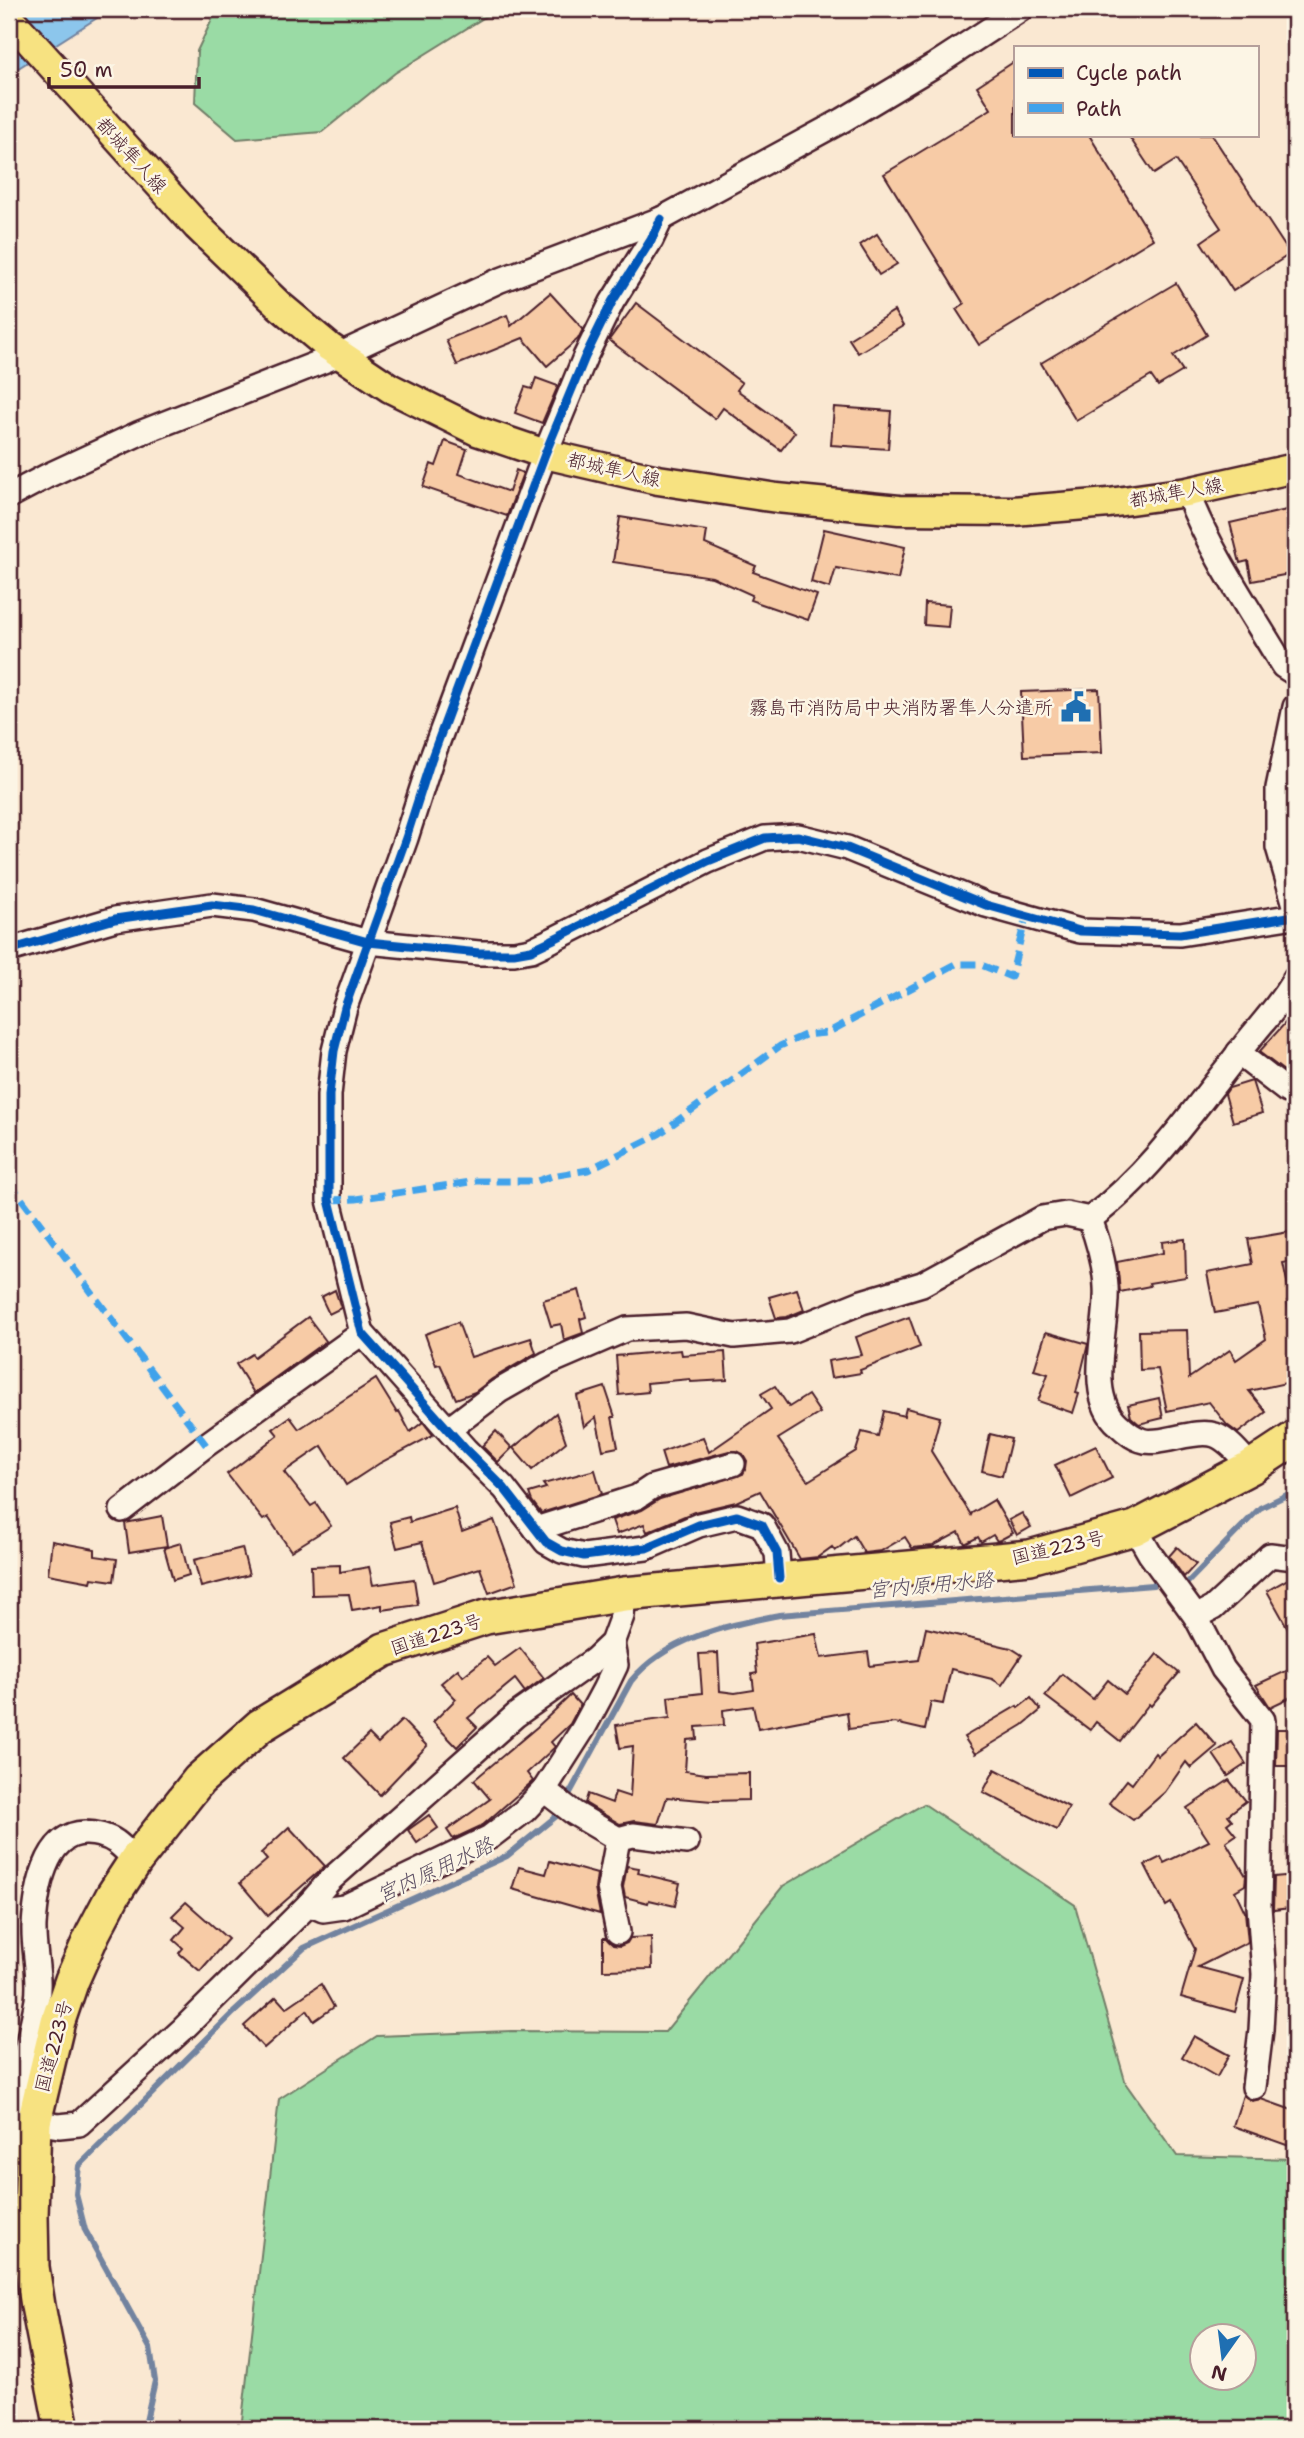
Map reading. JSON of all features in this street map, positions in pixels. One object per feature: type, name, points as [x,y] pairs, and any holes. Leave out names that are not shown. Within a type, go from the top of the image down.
[{"type":"highway","name":"国道223号","points":[[62,2429],[32,2267],[31,2164],[34,2122],[49,2054],[72,1980],[98,1923],[136,1860],[199,1780],[250,1734],[384,1650],[486,1617],[624,1594],[1030,1556],[1135,1528],[1251,1467],[1295,1438]]},
{"type":"main road","name":"都城隼人線","points":[[9,18],[197,226],[280,306],[335,351],[390,388],[477,431],[545,454],[658,480],[777,498],[899,510],[1013,510],[1109,503],[1187,492],[1295,468]]},
{"type":"street","points":[[9,496],[140,433],[498,281],[661,219],[843,120],[1021,9]]},
{"type":"street","points":[[661,219],[612,302],[585,358],[545,454],[431,760],[345,1007],[334,1051],[328,1125],[329,1200],[362,1333],[466,1450],[504,1488],[547,1542],[562,1550],[584,1556],[646,1548],[699,1525],[737,1516],[762,1525],[777,1553],[779,1578]]},
{"type":"street","points":[[1187,492],[1196,517],[1245,602],[1283,666],[1295,676]]},
{"type":"street","points":[[1295,707],[1278,788],[1278,847],[1295,905]]},
{"type":"street","points":[[9,950],[115,919],[212,905],[254,910],[368,942],[479,953],[514,953],[531,950],[708,861],[765,838],[798,836],[847,848],[986,905],[1080,931],[1180,933],[1295,916]]},
{"type":"street","points":[[449,1429],[509,1385],[548,1363],[627,1329],[686,1326],[734,1336],[790,1331],[862,1303],[922,1284],[1042,1219],[1066,1214],[1090,1219],[1133,1182],[1272,1012],[1295,978]]},
{"type":"street","points":[[1238,1053],[1287,1091],[1295,1087]]},
{"type":"street","points":[[1090,1219],[1101,1249],[1106,1288],[1100,1368],[1104,1408],[1130,1435],[1144,1442],[1198,1434],[1215,1435],[1233,1447],[1251,1467]]},
{"type":"street","points":[[122,1510],[206,1445],[362,1333]]},
{"type":"street","points":[[536,1529],[637,1497],[652,1487],[733,1464]]},
{"type":"street","points":[[1135,1528],[1150,1554],[1196,1617],[1223,1669],[1263,1720],[1259,1906],[1264,1974],[1254,2087]]},
{"type":"street","points":[[1196,1617],[1213,1608],[1270,1555],[1295,1558]]},
{"type":"street","points":[[34,2122],[59,2126],[79,2124],[183,2029],[329,1881],[516,1715],[594,1660],[612,1643],[622,1616],[624,1594]]},
{"type":"street","points":[[309,1904],[323,1910],[344,1907],[489,1837],[548,1793],[616,1665],[612,1643]]},
{"type":"street","points":[[548,1793],[618,1839],[633,1835],[687,1842]]},
{"type":"street","points":[[9,2146],[11,2118],[37,1998],[39,1976],[34,1929],[37,1900],[53,1851],[62,1841],[76,1833],[93,1833],[114,1840],[136,1860]]},
{"type":"street","points":[[618,1839],[609,1887],[618,1933]]},
{"type":"green space","points":[[217,9],[508,9],[485,17],[395,73],[322,132],[237,139],[195,103],[197,51]]},
{"type":"green space","points":[[924,1804],[1075,1905],[1126,2084],[1177,2156],[1295,2159],[1295,2429],[241,2429],[279,2099],[377,2036],[511,2031],[665,2032],[783,1886]]},
{"type":"water","points":[[9,9],[111,9],[9,74]]},
{"type":"building","points":[[1014,62],[1014,136],[1090,136],[1153,239],[979,345],[956,309],[964,304],[884,174],[991,109],[977,86]]},
{"type":"building","points":[[1129,136],[1213,136],[1290,254],[1233,291],[1201,242],[1221,228],[1176,160],[1154,174]]},
{"type":"building","points":[[877,234],[897,264],[879,275],[860,245]]},
{"type":"building","points":[[1176,283],[1207,335],[1173,356],[1183,371],[1158,386],[1151,376],[1076,421],[1041,363]]},
{"type":"building","points":[[550,293],[583,329],[578,339],[547,366],[523,338],[457,365],[446,340],[507,315],[511,326]]},
{"type":"building","points":[[636,303],[742,383],[737,390],[795,432],[781,450],[723,408],[715,419],[609,340]]},
{"type":"building","points":[[894,311],[903,326],[858,353],[849,339]]},
{"type":"building","points":[[536,378],[558,386],[542,423],[515,413],[525,387],[532,389]]},
{"type":"building","points":[[834,407],[891,411],[888,449],[831,445]]},
{"type":"building","points":[[445,441],[467,449],[459,474],[509,492],[516,470],[523,473],[507,516],[423,487],[431,464],[436,466]]},
{"type":"building","points":[[1295,508],[1295,573],[1252,581],[1248,561],[1240,563],[1230,523]]},
{"type":"building","points":[[620,517],[707,531],[705,544],[756,566],[753,572],[817,595],[808,620],[750,600],[752,595],[712,577],[613,562]]},
{"type":"building","points":[[824,529],[905,547],[898,579],[836,568],[830,588],[811,582]]},
{"type":"building","points":[[925,603],[950,605],[948,627],[924,625]]},
{"type":"building","points":[[1099,689],[1102,753],[1024,756],[1021,692]]},
{"type":"building","points":[[1295,1012],[1295,1058],[1284,1071],[1259,1052]]},
{"type":"building","points":[[1252,1081],[1262,1113],[1233,1122],[1225,1094],[1229,1088]]},
{"type":"building","points":[[1295,1231],[1295,1261],[1283,1263],[1295,1338],[1295,1381],[1249,1391],[1266,1412],[1238,1433],[1227,1425],[1209,1402],[1167,1411],[1158,1369],[1140,1370],[1139,1331],[1187,1330],[1189,1378],[1230,1350],[1236,1360],[1266,1339],[1258,1305],[1215,1313],[1207,1273],[1253,1264],[1248,1239]]},
{"type":"building","points":[[1185,1239],[1186,1277],[1149,1283],[1150,1286],[1120,1292],[1117,1262],[1163,1253],[1162,1242]]},
{"type":"building","points":[[797,1289],[804,1310],[776,1318],[769,1297]]},
{"type":"building","points":[[335,1290],[341,1308],[329,1314],[321,1297]]},
{"type":"building","points":[[579,1290],[586,1317],[580,1319],[583,1333],[564,1340],[561,1324],[551,1326],[543,1300]]},
{"type":"building","points":[[308,1317],[326,1341],[254,1393],[236,1364],[252,1354],[254,1357]]},
{"type":"building","points":[[909,1317],[920,1347],[860,1370],[861,1373],[831,1378],[828,1361],[862,1355],[856,1337]]},
{"type":"building","points":[[458,1322],[471,1357],[531,1338],[536,1353],[475,1392],[456,1399],[440,1364],[436,1365],[425,1334]]},
{"type":"building","points":[[1046,1332],[1088,1344],[1073,1413],[1038,1401],[1048,1374],[1034,1370]]},
{"type":"building","points":[[681,1350],[682,1355],[725,1352],[727,1380],[691,1382],[690,1379],[647,1383],[648,1392],[619,1395],[616,1356]]},
{"type":"building","points":[[376,1379],[410,1432],[423,1422],[433,1435],[380,1463],[346,1485],[322,1446],[284,1472],[311,1506],[316,1503],[331,1526],[291,1551],[268,1517],[263,1520],[227,1474],[278,1435],[273,1429],[290,1417],[299,1429]]},
{"type":"building","points":[[775,1386],[789,1407],[808,1395],[820,1413],[778,1439],[808,1481],[856,1451],[862,1432],[878,1436],[884,1411],[904,1416],[906,1408],[940,1417],[931,1451],[971,1515],[994,1500],[1013,1533],[997,1541],[993,1535],[981,1542],[978,1537],[965,1544],[959,1532],[933,1546],[912,1548],[905,1537],[881,1551],[864,1553],[854,1536],[835,1551],[832,1547],[818,1557],[800,1559],[760,1491],[736,1502],[694,1512],[647,1532],[644,1524],[617,1534],[612,1520],[642,1510],[660,1499],[743,1474],[747,1461],[743,1454],[737,1451],[666,1468],[661,1452],[703,1437],[709,1452],[771,1409],[761,1394]]},
{"type":"building","points":[[605,1387],[615,1417],[612,1417],[618,1447],[603,1450],[596,1417],[584,1427],[577,1396]]},
{"type":"building","points":[[1159,1398],[1163,1418],[1139,1424],[1131,1417],[1128,1405]]},
{"type":"building","points":[[556,1413],[566,1442],[532,1470],[513,1448]]},
{"type":"building","points":[[496,1431],[512,1448],[498,1462],[482,1446]]},
{"type":"building","points":[[990,1434],[1011,1439],[1002,1476],[982,1471]]},
{"type":"building","points":[[1096,1446],[1112,1478],[1071,1498],[1055,1465]]},
{"type":"building","points":[[595,1470],[602,1494],[541,1513],[532,1501],[529,1493],[546,1488],[543,1484]]},
{"type":"building","points":[[455,1508],[462,1532],[494,1520],[517,1583],[489,1593],[480,1568],[434,1582],[422,1542],[397,1548],[390,1522],[409,1517],[410,1522]]},
{"type":"building","points":[[1022,1513],[1031,1527],[1017,1535],[1009,1520]]},
{"type":"building","points":[[162,1516],[167,1546],[129,1552],[125,1523]]},
{"type":"building","points":[[52,1541],[95,1549],[95,1556],[117,1559],[114,1581],[92,1578],[91,1582],[48,1574]]},
{"type":"building","points":[[181,1543],[189,1575],[173,1580],[164,1548]]},
{"type":"building","points":[[1177,1547],[1196,1564],[1184,1577],[1169,1556]]},
{"type":"building","points":[[242,1548],[249,1575],[201,1587],[194,1560]]},
{"type":"building","points":[[340,1565],[340,1572],[369,1567],[373,1585],[414,1579],[418,1605],[382,1610],[382,1605],[352,1610],[349,1594],[312,1595],[311,1566]]},
{"type":"building","points":[[1295,1575],[1295,1641],[1267,1591]]},
{"type":"building","points":[[926,1628],[1011,1648],[1022,1655],[1002,1685],[992,1679],[951,1669],[943,1704],[931,1702],[925,1730],[895,1723],[849,1729],[847,1712],[758,1729],[753,1706],[723,1710],[724,1725],[696,1727],[697,1739],[687,1740],[685,1771],[706,1774],[749,1773],[749,1800],[712,1801],[667,1797],[658,1824],[634,1821],[620,1824],[585,1803],[588,1794],[612,1803],[615,1792],[630,1797],[633,1746],[620,1748],[616,1725],[670,1718],[668,1697],[702,1693],[699,1654],[718,1653],[720,1691],[735,1693],[754,1690],[752,1674],[757,1673],[754,1644],[816,1634],[821,1658],[868,1652],[870,1666],[919,1660]]},
{"type":"building","points":[[520,1648],[544,1678],[525,1692],[515,1679],[468,1718],[477,1727],[457,1747],[433,1722],[456,1699],[441,1683],[458,1669],[463,1676],[487,1657],[495,1666]]},
{"type":"building","points":[[1157,1654],[1179,1673],[1151,1706],[1149,1704],[1120,1741],[1096,1722],[1090,1730],[1045,1696],[1062,1674],[1093,1699],[1108,1680],[1125,1694]]},
{"type":"building","points":[[1295,1667],[1295,1695],[1270,1707],[1256,1685]]},
{"type":"building","points":[[571,1695],[580,1705],[570,1724],[551,1742],[555,1747],[527,1773],[533,1781],[483,1825],[453,1839],[447,1830],[490,1799],[474,1780]]},
{"type":"building","points":[[1031,1698],[1041,1710],[1023,1725],[975,1754],[964,1737],[1017,1706],[1018,1708]]},
{"type":"building","points":[[402,1720],[427,1746],[380,1795],[344,1758],[369,1734],[378,1743]]},
{"type":"building","points":[[1196,1722],[1217,1746],[1191,1768],[1186,1762],[1165,1792],[1133,1820],[1109,1803],[1127,1780],[1132,1784],[1155,1753],[1158,1756]]},
{"type":"building","points":[[1277,1729],[1295,1729],[1295,1766],[1276,1766]]},
{"type":"building","points":[[1232,1742],[1246,1764],[1228,1776],[1213,1754]]},
{"type":"building","points":[[995,1769],[1069,1807],[1057,1830],[983,1792]]},
{"type":"building","points":[[1229,1780],[1246,1801],[1228,1815],[1232,1820],[1227,1824],[1236,1835],[1226,1842],[1246,1876],[1245,1885],[1235,1891],[1245,1912],[1248,1942],[1198,1967],[1244,1979],[1235,2012],[1181,1997],[1195,1949],[1171,1903],[1166,1906],[1145,1865],[1161,1857],[1164,1863],[1209,1841],[1187,1808]]},
{"type":"building","points":[[429,1815],[438,1828],[417,1843],[408,1830]]},
{"type":"building","points":[[289,1827],[325,1866],[268,1916],[240,1883],[267,1860],[261,1853]]},
{"type":"building","points":[[550,1861],[597,1874],[595,1889],[600,1914],[512,1889],[519,1867],[546,1874]]},
{"type":"building","points":[[627,1866],[639,1868],[638,1873],[680,1883],[675,1906],[625,1897],[623,1887]]},
{"type":"building","points":[[1295,1875],[1295,1894],[1289,1895],[1290,1908],[1273,1910],[1274,1877]]},
{"type":"building","points":[[186,1902],[228,1939],[200,1971],[179,1953],[183,1948],[174,1940],[185,1927],[172,1916]]},
{"type":"building","points":[[651,1937],[652,1969],[603,1970],[603,1938],[620,1946],[630,1938]]},
{"type":"building","points":[[321,1984],[334,2007],[314,2021],[307,2010],[264,2048],[244,2026],[276,1997],[286,2008]]},
{"type":"building","points":[[1194,2036],[1229,2055],[1217,2077],[1182,2057]]},
{"type":"building","points":[[1243,2095],[1252,2101],[1261,2099],[1295,2111],[1295,2148],[1233,2126]]},
{"type":"waterway","name":"宮内原用水路","points":[[1186,1584],[1260,1508],[1295,1491]]},
{"type":"waterway","name":"宮内原用水路","points":[[566,1800],[631,1681],[662,1654],[718,1629],[779,1615],[1153,1585]]},
{"type":"waterway","name":"宮内原用水路","points":[[144,2429],[155,2381],[150,2348],[85,2230],[76,2194],[79,2166],[231,2015],[304,1948],[507,1856],[559,1814],[561,1809]]},
{"type":"marked path","points":[[329,1200],[356,1199],[477,1181],[537,1181],[588,1170],[659,1134],[780,1046],[805,1035],[827,1033],[956,964],[979,964],[1011,977],[1026,917]]},
{"type":"marked path","points":[[9,1182],[206,1445]]},
{"type":"cycle path","points":[[661,219],[612,302],[585,357],[545,454],[431,760],[345,1007],[334,1051],[329,1095],[329,1200],[362,1333],[466,1450],[504,1488],[546,1542],[562,1551],[584,1556],[646,1548],[699,1525],[737,1516],[762,1525],[777,1553],[779,1578]]},
{"type":"cycle path","points":[[9,950],[115,919],[212,905],[254,910],[368,942],[479,953],[514,953],[531,950],[708,861],[765,838],[798,836],[847,848],[986,905],[1080,931],[1180,934],[1295,916]]},
{"type":"place","name":"霧島市消防局中央消防署隼人分遣所","points":[[1076,707]]}]
